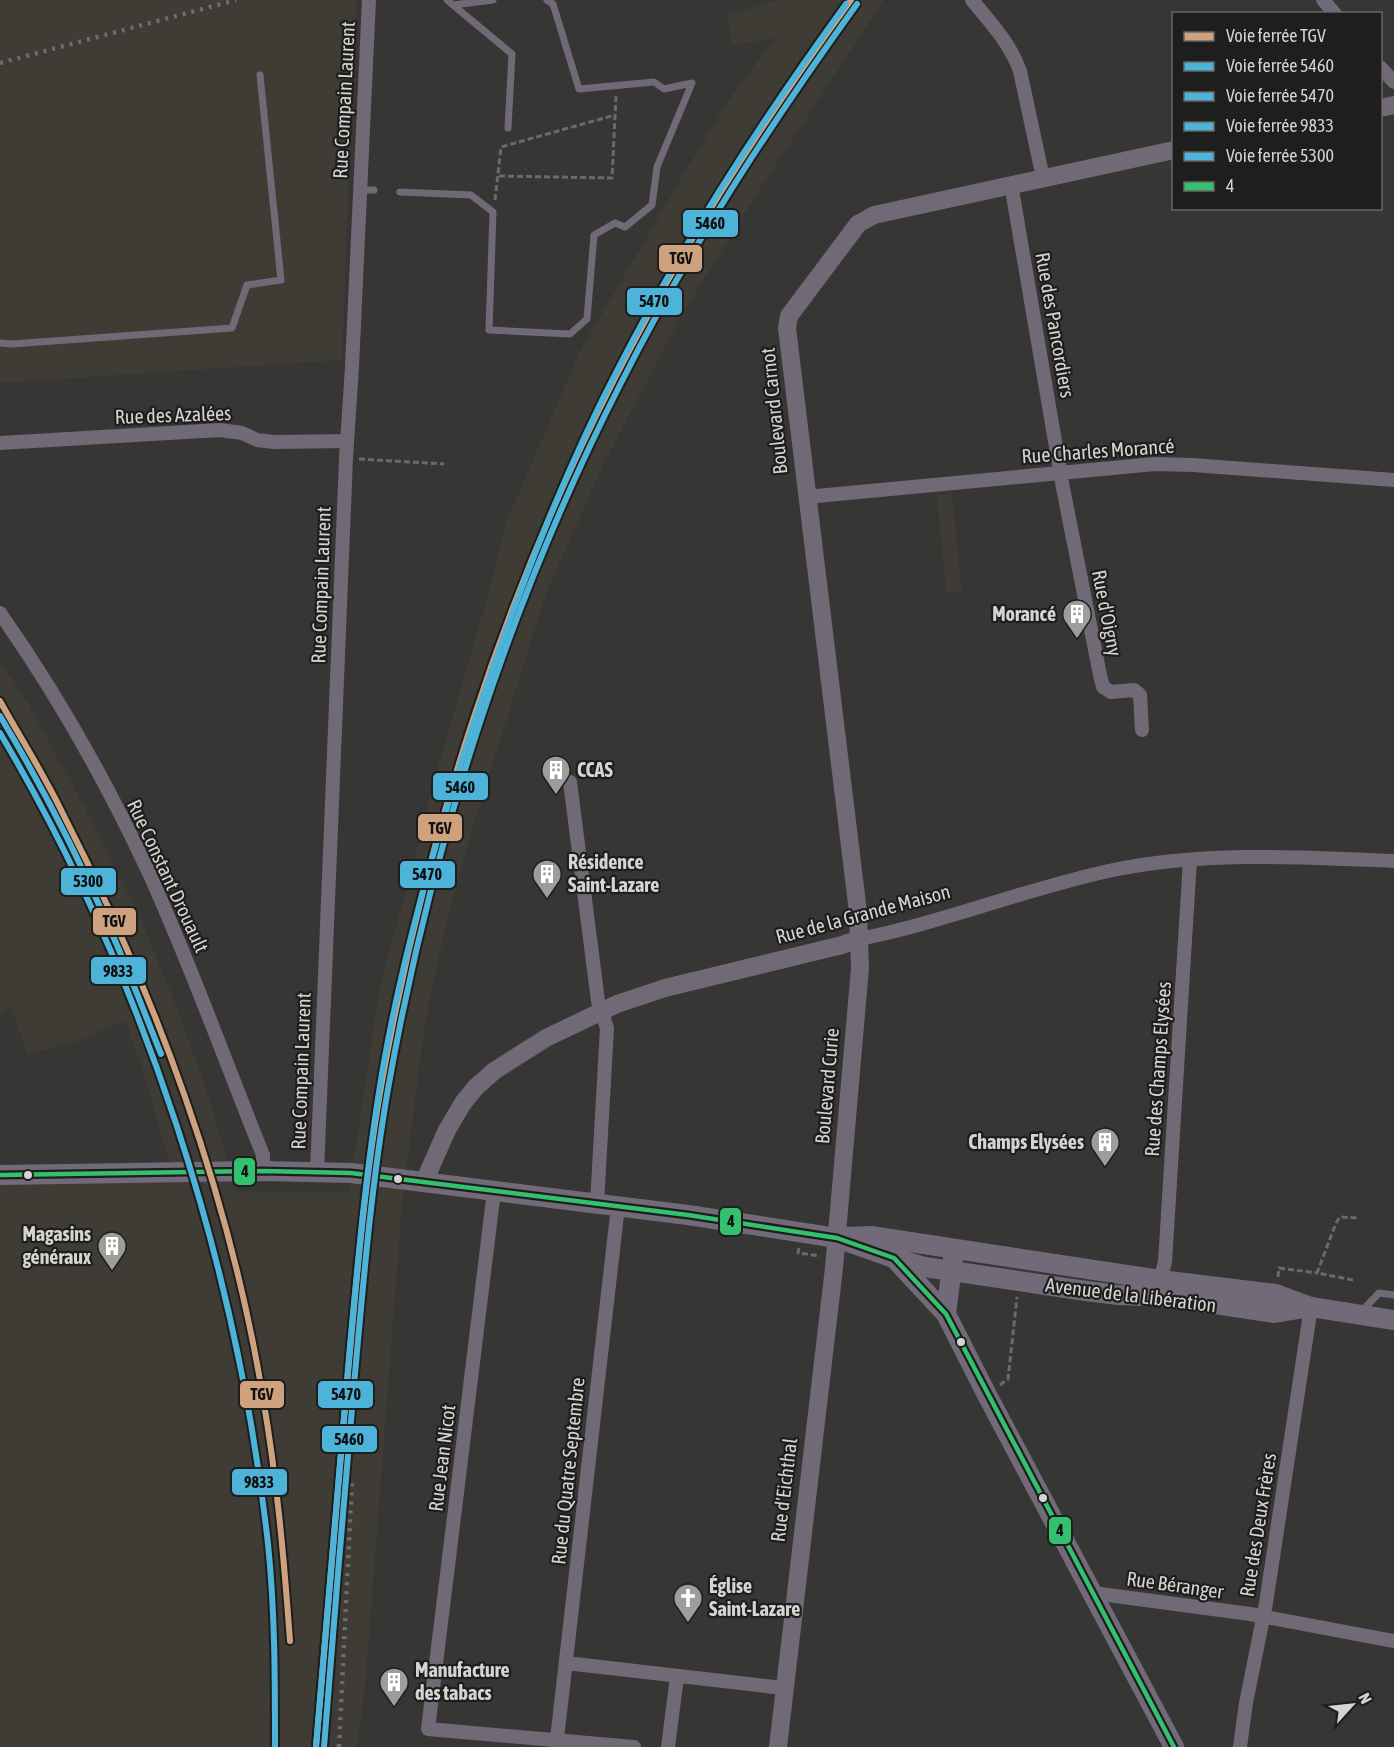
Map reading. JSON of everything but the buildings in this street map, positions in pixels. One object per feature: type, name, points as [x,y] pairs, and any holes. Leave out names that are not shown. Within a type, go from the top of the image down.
[{"type":"main road","points":[[0,1175],[263,1171],[351,1173],[597,1203],[837,1238]]},
{"type":"main road","name":"Avenue de la Libération","points":[[837,1238],[871,1236],[1160,1280],[1276,1294],[1311,1307],[1394,1320]]},
{"type":"main road","name":"Avenue de la Libération","points":[[837,1238],[925,1267],[1019,1281],[1118,1295],[1168,1297],[1274,1313],[1311,1307]]},
{"type":"main road","points":[[946,1314],[955,1248]]},
{"type":"main road","points":[[894,1258],[946,1314],[1174,1747]]},
{"type":"street","name":"Rue Compain Laurent","points":[[316,1172],[346,441],[369,0]]},
{"type":"street","points":[[972,0],[1015,57],[1043,178]]},
{"type":"street","points":[[1323,0],[1333,12]]},
{"type":"street","points":[[1382,69],[1394,82]]},
{"type":"street","name":"Boulevard Carnot","points":[[859,939],[858,912],[787,328],[789,316],[858,224],[874,215],[1172,150]]},
{"type":"street","name":"Rue des Pancordiers","points":[[1011,184],[1061,473]]},
{"type":"street","name":"Rue des Azalées","points":[[0,443],[220,430],[242,433],[257,440],[274,442],[346,441]]},
{"type":"street","name":"Rue Charles Morancé","points":[[806,497],[1155,464],[1394,480]]},
{"type":"street","name":"Rue d'Oigny","points":[[1061,473],[1103,687],[1111,692],[1134,690],[1140,695],[1143,730]]},
{"type":"street","name":"Rue Constant Drouault","points":[[0,613],[58,702],[106,789],[148,873],[182,951],[263,1155],[263,1171]]},
{"type":"street","points":[[570,782],[598,1001],[607,1028],[597,1203]]},
{"type":"street","name":"Rue de la Grande Maison","points":[[424,1182],[447,1130],[463,1103],[494,1071],[546,1038],[617,1004],[665,988],[842,945],[1113,870],[1190,860],[1269,855],[1394,861]]},
{"type":"street","name":"Rue des Champs Elysées","points":[[1160,1280],[1165,1262],[1190,860]]},
{"type":"street","name":"Boulevard Curie","points":[[837,1238],[860,968],[859,939]]},
{"type":"street","name":"Rue Jean Nicot","points":[[494,1191],[428,1729],[557,1739]]},
{"type":"street","name":"Rue du Quatre Septembre","points":[[557,1739],[618,1206]]},
{"type":"street","name":"Rue d'Eichthal","points":[[778,1747],[783,1688],[837,1238]]},
{"type":"street","name":"Rue des Deux Frères","points":[[1240,1747],[1246,1703],[1264,1617],[1311,1307]]},
{"type":"street","name":"Rue Béranger","points":[[1093,1593],[1264,1617],[1394,1641]]},
{"type":"street","points":[[566,1663],[783,1688]]},
{"type":"street","points":[[668,1747],[677,1677]]},
{"type":"street","points":[[557,1739],[634,1747]]},
{"type":"lane","points":[[450,2],[493,0]]},
{"type":"lane","points":[[400,192],[471,195],[493,212],[489,330],[570,334],[587,319],[594,235],[615,223],[625,227],[652,205],[657,167],[692,83],[664,89],[654,82],[579,89],[554,4],[547,0]]},
{"type":"lane","points":[[450,2],[512,54],[508,128]]},
{"type":"lane","points":[[0,343],[232,328],[247,285],[281,280],[260,75]]},
{"type":"lane","points":[[360,190],[374,190]]},
{"type":"lane","points":[[1359,1314],[1379,1293],[1394,1295]]},
{"type":"path","points":[[499,176],[612,178],[616,85]]},
{"type":"path","points":[[493,212],[501,147],[615,115]]},
{"type":"path","points":[[346,458],[444,464]]},
{"type":"path","points":[[1317,1273],[1340,1217],[1359,1218]]},
{"type":"path","points":[[1278,1278],[1279,1268],[1353,1280]]},
{"type":"path","points":[[987,1395],[1008,1379],[1019,1281]]},
{"type":"shaded area","points":[[0,0],[356,0],[342,360],[0,383]]},
{"type":"shaded area","points":[[780,0],[884,0],[754,198],[681,317],[604,463],[547,591],[469,838],[447,922],[430,995],[402,1205],[365,1687],[357,1747],[0,1747],[0,1175],[172,1172],[144,1074],[125,1021],[69,1044],[28,1055],[11,1008],[0,1014],[0,661],[27,701],[96,829],[142,922],[177,1008],[205,1086],[237,1192],[349,1191],[379,992],[505,525],[579,353],[733,94],[776,37],[733,46],[726,15]]},
{"type":"shaded area","points":[[952,494],[962,592],[946,593],[937,495]]},
{"type":"railway","points":[[0,63],[236,0]]},
{"type":"railway","points":[[339,1747],[352,1481]]},
{"type":"rail line","name":"TGV","points":[[316,1747],[361,1235],[381,1087],[420,905],[471,725],[536,549],[573,464],[640,330],[667,281],[755,138],[851,0]]},
{"type":"rail line","name":"5470","points":[[316,1747],[352,1320],[373,1135],[384,1062],[403,970],[452,791],[527,574],[579,448],[599,407],[670,273],[725,181],[846,4]]},
{"type":"rail line","name":"5460","points":[[324,1747],[357,1348],[368,1237],[388,1089],[427,907],[478,728],[543,552],[580,467],[647,333],[732,189],[857,4]]},
{"type":"rail line","name":"TGV","points":[[0,701],[54,796],[128,951],[185,1096],[209,1171],[231,1246],[249,1322],[263,1398],[280,1519],[290,1641]]},
{"type":"rail line","name":"5300","points":[[0,716],[44,793],[84,873],[123,959],[161,1054]]},
{"type":"rail line","name":"9833","points":[[0,733],[52,826],[98,923],[140,1023],[176,1125],[208,1228],[233,1333],[253,1439],[268,1544],[275,1671],[275,1747]]},
{"type":"transit line","name":"4","points":[[0,1175],[263,1171],[351,1173],[688,1215],[837,1238],[894,1258],[946,1314],[1174,1747]]},
{"type":"place","name":"Morancé","points":[[1077,640]]},
{"type":"place","name":"CCAS","points":[[556,796]]},
{"type":"place","name":"Résidence Saint-Lazare","points":[[547,900]]},
{"type":"place","name":"Champs Elysées","points":[[1105,1168]]},
{"type":"place","name":"Magasins généraux","points":[[112,1272]]},
{"type":"place","name":"Église Saint-Lazare","points":[[688,1624]]},
{"type":"place","name":"Manufacture des tabacs","points":[[394,1708]]}]
